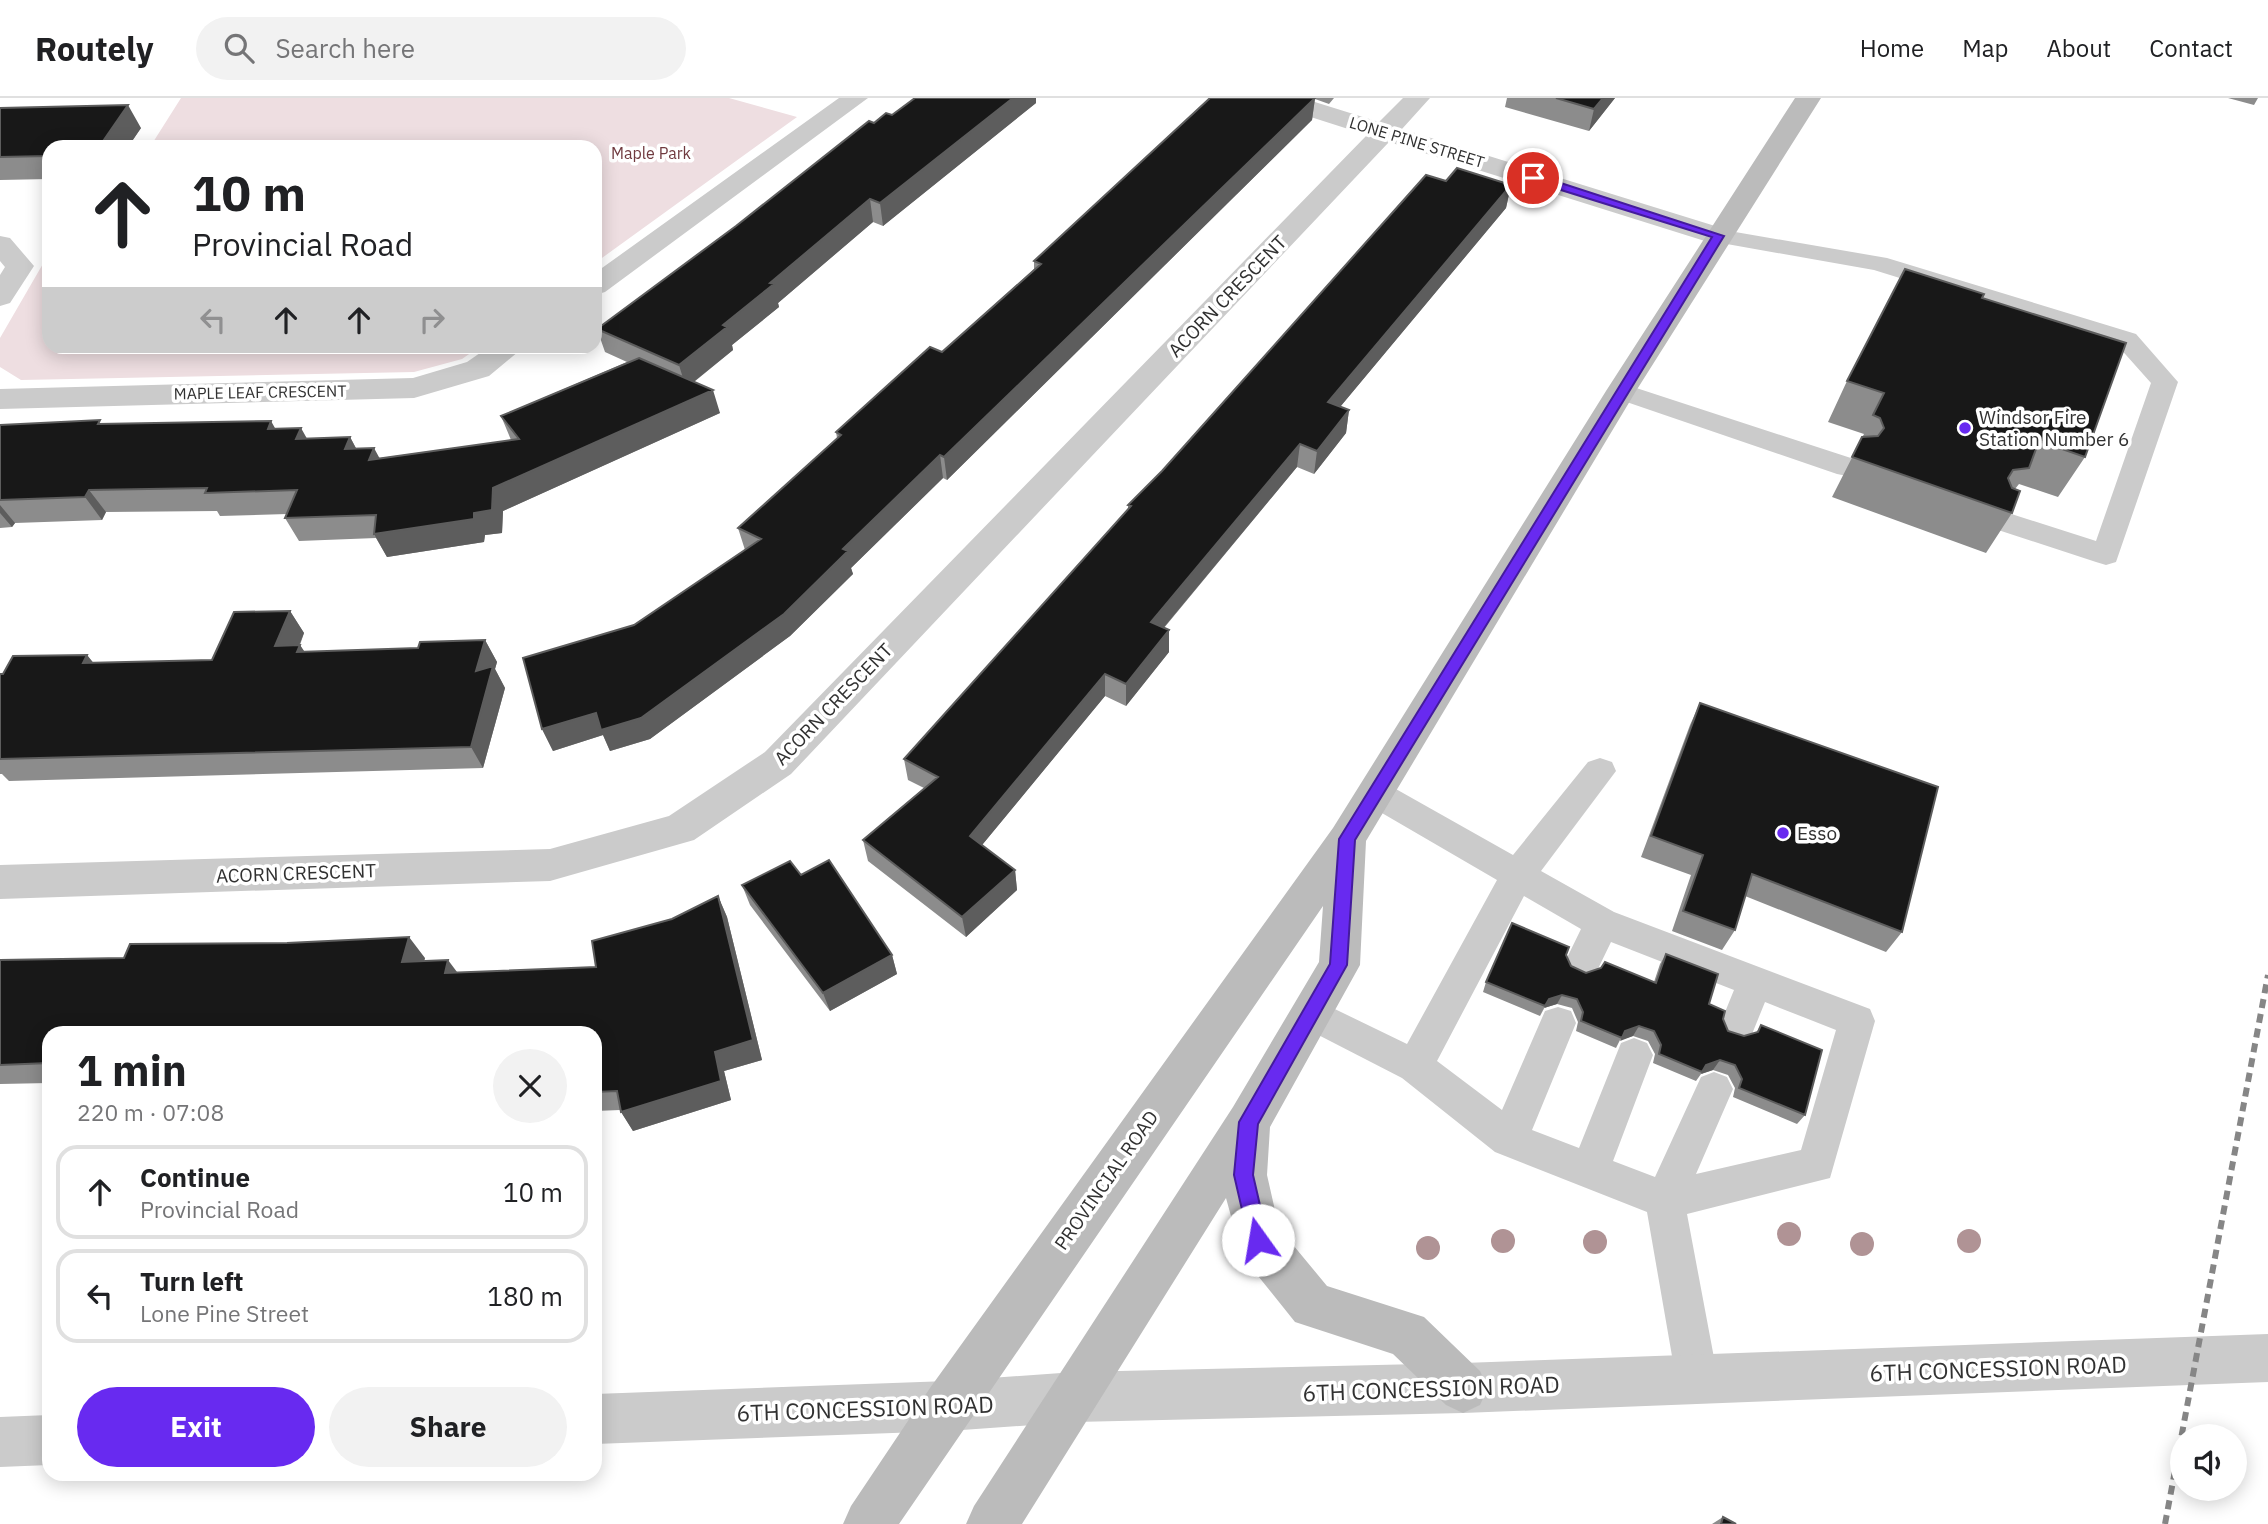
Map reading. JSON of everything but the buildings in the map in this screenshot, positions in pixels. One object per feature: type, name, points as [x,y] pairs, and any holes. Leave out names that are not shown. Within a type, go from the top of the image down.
[{"type":"main road","name":"PROVINCIAL ROAD","points":[[869,1524],[948,1406],[1347,839],[1621,391],[1808,98]]},
{"type":"main road","name":"PROVINCIAL ROAD","points":[[992,1524],[1249,1122],[1339,965],[1347,839]]},
{"type":"main road","points":[[1249,1122],[1244,1175],[1258,1240],[1312,1305],[1406,1334],[1463,1388]]},
{"type":"street","points":[[602,281],[855,98]]},
{"type":"street","name":"LONE PINE STREET","points":[[1276,98],[1718,236]]},
{"type":"street","name":"ACORN CRESCENT","points":[[0,882],[550,865],[680,829],[778,763],[1417,98]]},
{"type":"street","points":[[0,244],[20,267],[0,296]]},
{"type":"street","name":"MAPLE LEAF CRESCENT","points":[[0,399],[414,388],[478,369],[499,354]]},
{"type":"street","name":"6TH CONCESSION ROAD","points":[[602,1419],[948,1406],[1075,1397],[1463,1388],[2268,1358]]},
{"type":"street","points":[[0,1441],[42,1440]]},
{"type":"lane","points":[[1718,236],[1878,263],[2127,340],[2165,382],[2106,555],[1999,520]]},
{"type":"lane","points":[[1621,391],[1847,467]]},
{"type":"lane","points":[[1415,1066],[1518,874],[1600,771]]},
{"type":"lane","points":[[1310,1013],[1415,1066],[1509,1139],[1665,1200],[1816,1165],[1857,1021],[1602,923],[1375,793]]},
{"type":"lane","points":[[1582,964],[1602,923]]},
{"type":"lane","points":[[1737,1027],[1755,982]]},
{"type":"lane","points":[[1509,1139],[1558,1023]]},
{"type":"lane","points":[[1590,1171],[1634,1055]]},
{"type":"lane","points":[[1697,1379],[1665,1200],[1714,1089]]},
{"type":"green space","name":"Maple Park","points":[[181,98],[729,98],[797,117],[602,258],[602,140],[154,140]]},
{"type":"green space","points":[[42,265],[42,354],[469,354],[462,359],[414,372],[21,380],[0,367],[0,338]]},
{"type":"railway","points":[[2165,1524],[2268,975]]},
{"type":"place","name":"Windsor Fire Station Number 6","points":[[1965,428]]},
{"type":"place","name":"Esso","points":[[1783,833]]},
{"type":"route","points":[[1258,1240],[1244,1175],[1249,1122],[1339,965],[1347,839],[1718,236],[1533,178]]}]
